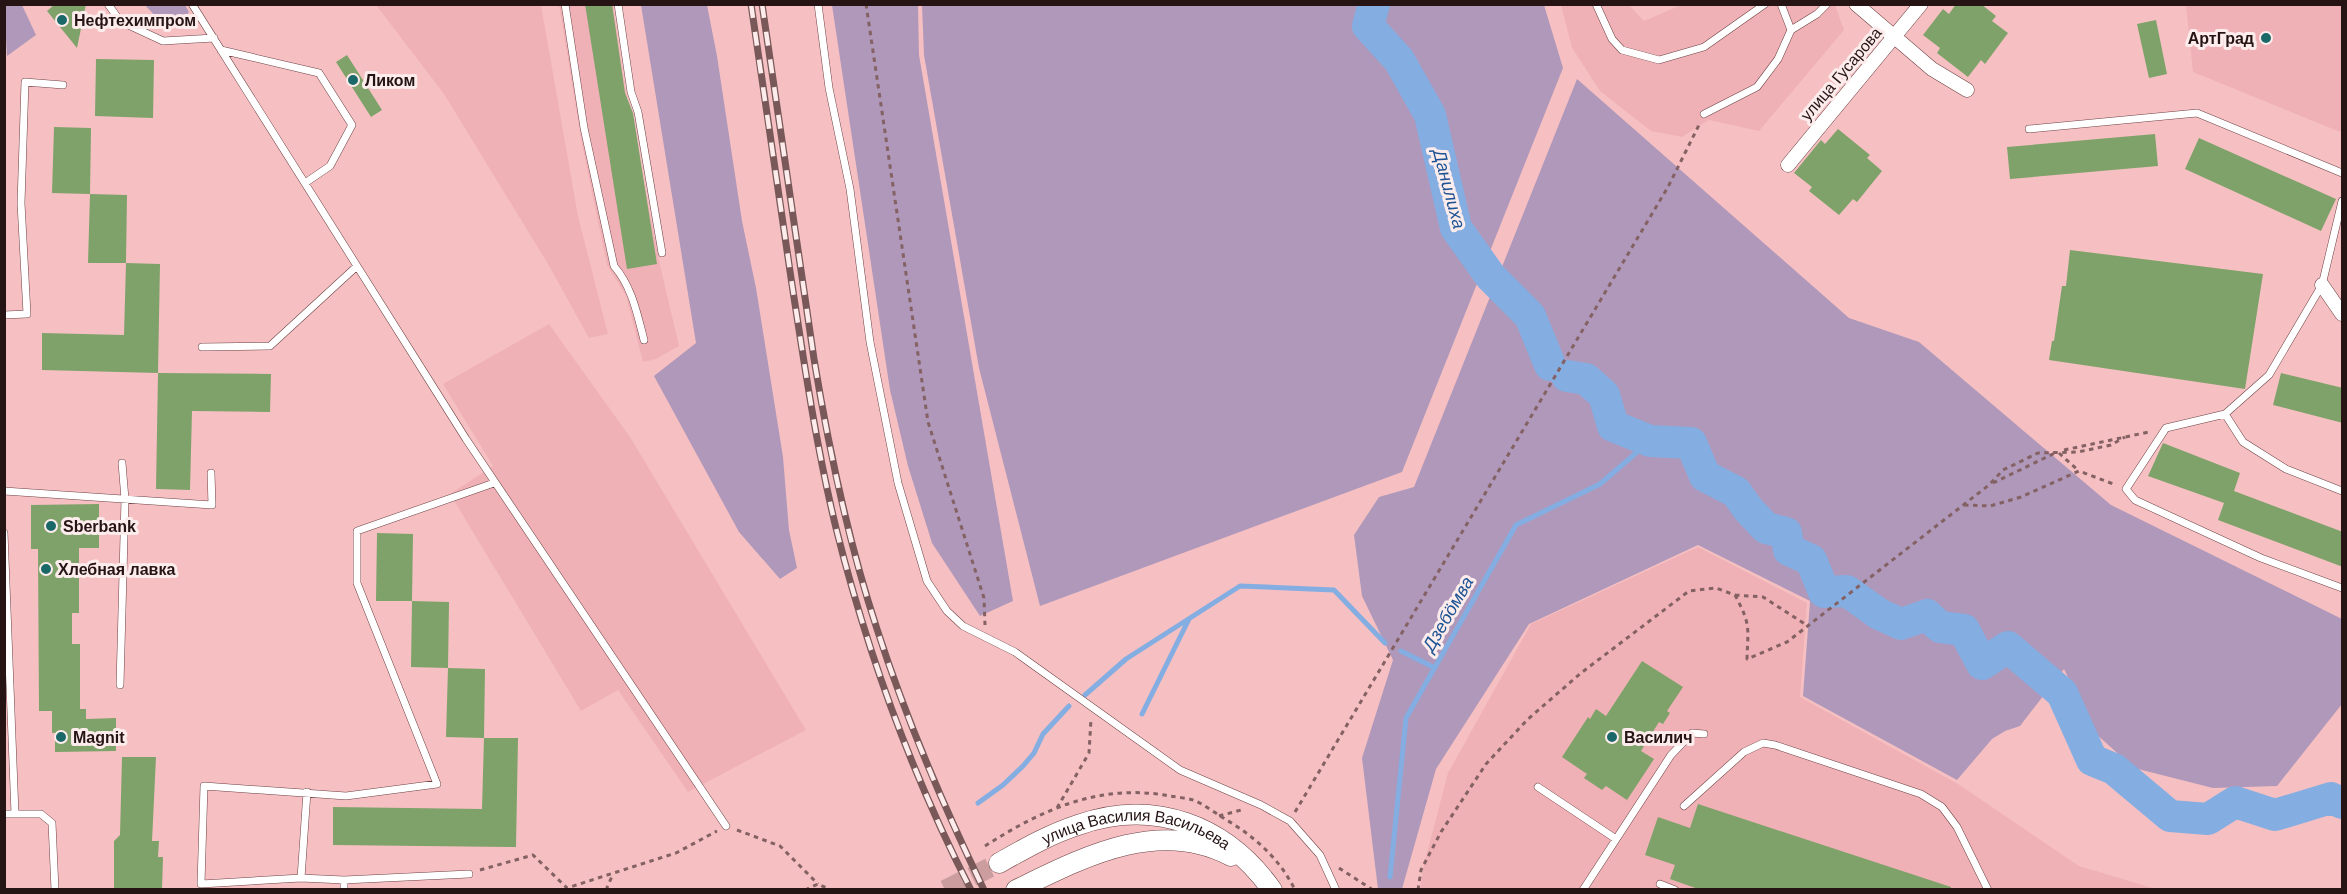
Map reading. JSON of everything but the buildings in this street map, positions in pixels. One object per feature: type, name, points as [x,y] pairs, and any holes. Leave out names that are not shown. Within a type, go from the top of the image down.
[{"type":"main road","name":"улица Василия Васильева","points":[[999,863],[1046,838],[1079,824],[1096,819],[1136,814],[1160,816],[1200,826],[1234,848],[1269,885]]},
{"type":"main road","name":"улица Василия Васильева","points":[[1016,890],[1066,866],[1112,848],[1143,841],[1164,840],[1210,847],[1244,863],[1269,885]]},
{"type":"street","points":[[1856,4],[1932,69],[1967,90]]},
{"type":"street","name":"улица Гусарова","points":[[1788,165],[1921,4]]},
{"type":"street","points":[[2322,285],[2343,314]]},
{"type":"lane","points":[[108,4],[120,21],[163,41],[214,38]]},
{"type":"lane","points":[[192,4],[494,483],[726,826]]},
{"type":"lane","points":[[565,4],[584,128],[614,266],[625,279],[632,296],[644,340]]},
{"type":"lane","points":[[618,4],[631,92],[638,112],[662,253]]},
{"type":"lane","points":[[818,4],[829,88],[850,189],[870,342],[898,483],[927,581],[947,610],[963,626],[1015,652],[1180,770],[1261,805],[1290,821],[1320,855],[1336,890]]},
{"type":"lane","points":[[1596,4],[1612,39],[1622,50],[1659,60],[1704,47],[1765,4]]},
{"type":"lane","points":[[1781,4],[1791,30]]},
{"type":"lane","points":[[1704,114],[1757,87],[1778,59],[1791,30],[1817,14],[1827,4]]},
{"type":"lane","points":[[221,50],[320,73],[352,125],[330,165],[305,183]]},
{"type":"lane","points":[[4,315],[27,314],[21,203],[25,82],[63,85]]},
{"type":"lane","points":[[2029,129],[2197,113],[2343,173]]},
{"type":"lane","points":[[2343,201],[2322,285],[2270,375],[2225,414],[2166,428],[2126,489],[2135,500],[2261,558],[2343,588]]},
{"type":"lane","points":[[202,347],[270,346],[357,266]]},
{"type":"lane","points":[[2225,414],[2243,442],[2286,469],[2343,492]]},
{"type":"lane","points":[[120,685],[125,499],[122,464]]},
{"type":"lane","points":[[4,491],[213,505],[211,473]]},
{"type":"lane","points":[[469,874],[344,880],[301,878],[201,884],[204,786],[346,796],[437,784],[357,583],[357,531],[494,483]]},
{"type":"lane","points":[[4,533],[15,813]]},
{"type":"lane","points":[[1583,890],[1671,755],[1692,733],[1704,734]]},
{"type":"lane","points":[[1684,806],[1744,752],[1763,743],[1775,746],[1921,794],[1942,807],[1957,827],[1988,890]]},
{"type":"lane","points":[[1539,787],[1616,839]]},
{"type":"lane","points":[[301,878],[307,792]]},
{"type":"lane","points":[[4,814],[41,814],[52,824],[55,890]]},
{"type":"lane","points":[[344,880],[344,890]]},
{"type":"lane","points":[[1660,885],[1675,890]]},
{"type":"path","points":[[866,4],[928,422],[984,598],[986,638]]},
{"type":"path","points":[[1290,821],[1668,187],[1704,114]]},
{"type":"path","points":[[1989,485],[2003,470],[2038,453],[2058,451],[2166,428]]},
{"type":"path","points":[[2058,451],[2079,471],[2126,489]]},
{"type":"path","points":[[1735,595],[1747,617],[1749,632],[1747,659],[1787,642],[1989,485],[2058,451]]},
{"type":"path","points":[[1962,505],[1990,506],[2021,497],[2079,471]]},
{"type":"path","points":[[1418,890],[1421,870],[1441,832],[1486,764],[1528,719],[1581,673],[1689,591],[1716,588],[1735,595],[1763,597],[1808,626]]},
{"type":"path","points":[[1057,808],[1089,753],[1091,708]]},
{"type":"path","points":[[469,874],[533,855],[567,888],[676,854],[726,826],[780,846],[818,884],[831,890]]},
{"type":"path","points":[[1320,855],[1373,890]]},
{"type":"path","points":[[606,890],[613,874]]},
{"type":"path","points":[[805,890],[818,884]]},
{"type":"shaded area","points":[[4,5],[22,5],[36,35],[7,56]]},
{"type":"shaded area","points":[[145,5],[185,5],[189,12],[180,24],[157,18]]},
{"type":"shaded area","points":[[376,5],[541,5],[578,216],[608,334],[589,338],[548,264],[444,94]]},
{"type":"shaded area","points":[[559,5],[613,5],[624,83],[660,265],[679,346],[656,359],[643,362],[626,296],[607,265],[582,144]]},
{"type":"shaded area","points":[[641,5],[707,5],[783,457],[789,530],[797,568],[780,579],[739,532],[654,376],[696,343]]},
{"type":"shaded area","points":[[832,5],[918,5],[919,55],[1013,601],[980,616],[932,543],[908,466],[890,390]]},
{"type":"shaded area","points":[[922,5],[1544,5],[1563,68],[1402,472],[1040,606],[979,368],[924,55]]},
{"type":"shaded area","points":[[1561,5],[1629,5],[1644,21],[1681,5],[1835,5],[1844,30],[1759,131],[1709,120],[1682,137],[1651,131],[1600,91],[1572,48]]},
{"type":"shaded area","name":"АртГрад","points":[[2186,5],[2342,5],[2342,128],[2340,132],[2193,72]]},
{"type":"shaded area","points":[[1577,79],[1849,318],[1919,342],[2111,505],[2342,619],[2342,704],[2277,786],[2213,788],[2134,768],[2095,733],[2064,669],[2020,726],[1992,739],[1957,780],[1803,696],[1810,601],[1698,545],[1529,624],[1436,769],[1402,889],[1378,889],[1362,758],[1393,660],[1362,596],[1354,535],[1379,497],[1414,487]]},
{"type":"shaded area","points":[[549,324],[630,437],[806,730],[688,792],[618,690],[581,711],[450,494],[493,466],[443,384]]},
{"type":"shaded area","points":[[1698,547],[1807,603],[1800,697],[1958,784],[2079,866],[2156,889],[1420,890],[1424,864],[1448,773],[1531,624]]},
{"type":"waterway","name":"Данилиха","points":[[1374,4],[1368,26],[1399,60],[1430,115],[1456,228],[1491,277],[1530,316],[1550,365]]},
{"type":"waterway","name":"Данилиха","points":[[1567,376],[1586,379],[1604,395],[1613,426],[1650,441],[1691,443],[1705,476],[1736,492],[1766,528],[1786,533],[1789,550],[1811,560],[1824,592],[1847,591],[1879,614],[1901,624],[1927,615],[1940,627],[1964,630],[1982,664],[2008,647],[2062,693],[2092,760],[2114,769],[2170,816],[2208,819],[2235,802],[2275,815],[2331,798],[2342,803]]},
{"type":"waterway","name":"Дзебӧмва","points":[[1390,877],[1406,718],[1516,525],[1600,484],[1650,441]]},
{"type":"waterway","points":[[1085,695],[1126,659],[1240,586],[1334,590],[1385,643]]},
{"type":"waterway","points":[[1142,714],[1189,619]]},
{"type":"waterway","points":[[1401,651],[1435,668]]},
{"type":"waterway","points":[[978,803],[1003,785],[1023,766],[1034,753],[1043,734],[1069,706]]},
{"type":"tunnel","points":[[945,890],[999,863]]},
{"type":"railway","points":[[751,4],[806,372],[822,466],[836,528],[862,621],[893,712],[929,802],[971,890]]},
{"type":"railway","points":[[762,4],[814,359],[848,529],[900,696],[940,794],[984,890]]},
{"type":"place","name":"Нефтехимпром","points":[[62,20]]},
{"type":"place","name":"АртГрад","points":[[2266,38]]},
{"type":"place","name":"Ликом","points":[[353,80]]},
{"type":"place","name":"Sberbank","points":[[51,526]]},
{"type":"place","name":"Хлебная лавка","points":[[46,569]]},
{"type":"place","name":"Magnit","points":[[61,737]]},
{"type":"place","name":"Василич","points":[[1612,737]]}]
